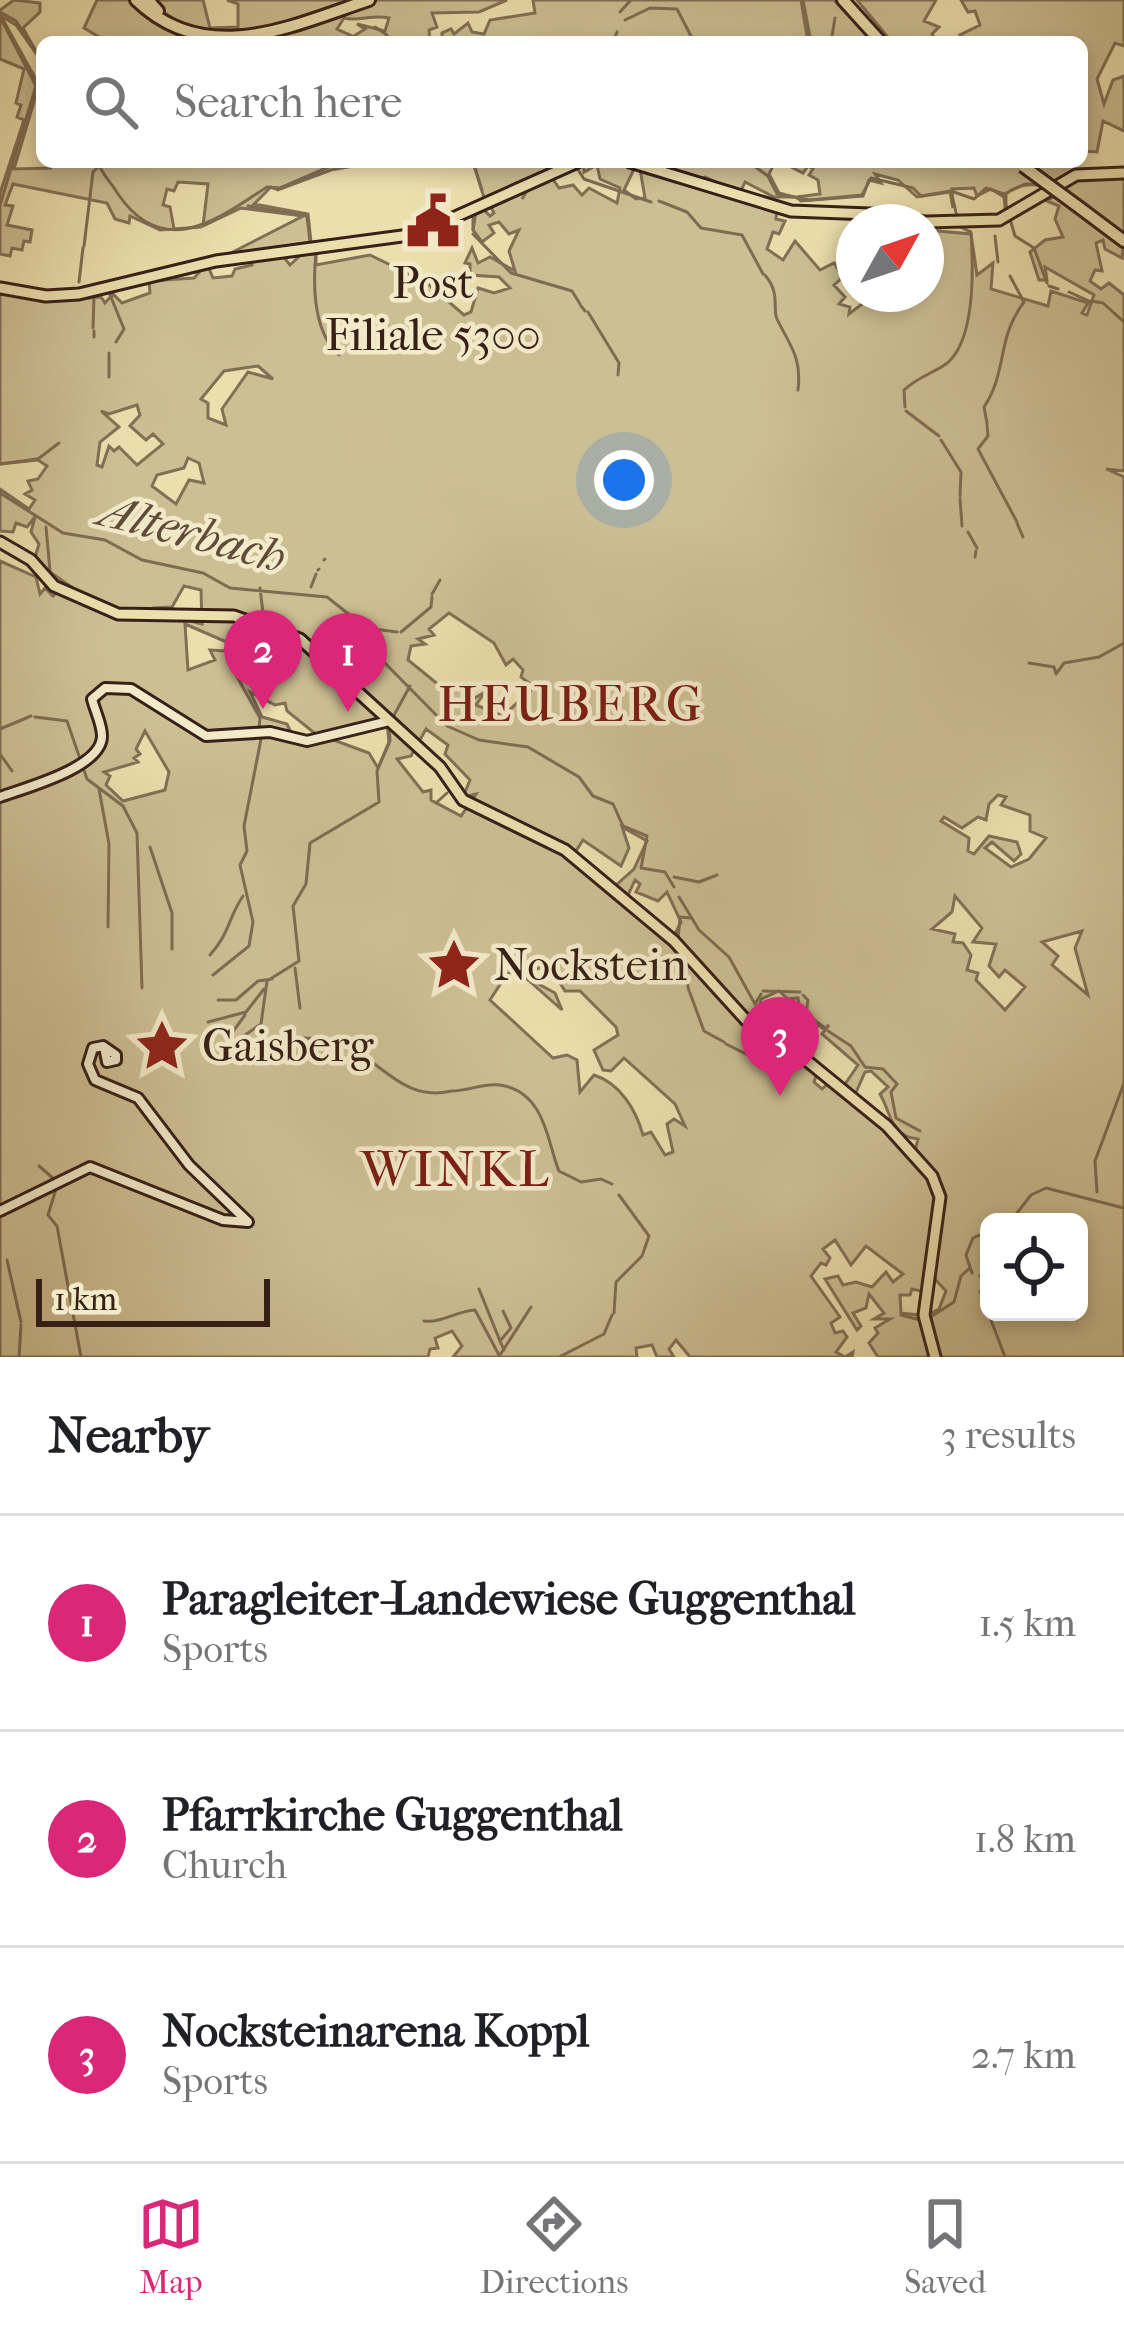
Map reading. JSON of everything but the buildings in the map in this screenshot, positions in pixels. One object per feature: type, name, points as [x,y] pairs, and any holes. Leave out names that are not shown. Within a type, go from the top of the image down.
[{"type":"highway","points":[[142,0],[198,32]]},
{"type":"highway","points":[[142,0],[174,27],[202,36]]},
{"type":"highway","points":[[142,0],[162,17],[198,32],[245,35],[360,0]]},
{"type":"highway","points":[[254,36],[369,0]]},
{"type":"highway","points":[[845,0],[878,36]]},
{"type":"highway","points":[[1027,168],[1124,239]]},
{"type":"main road","points":[[0,288],[38,295],[79,294],[194,265],[417,234],[565,168]]},
{"type":"main road","points":[[649,168],[767,205],[806,214],[836,214]]},
{"type":"main road","points":[[944,221],[1004,219],[1063,181],[1098,170],[1122,172]]},
{"type":"main road","points":[[0,542],[27,558],[58,588],[121,615],[234,616],[310,646],[440,767],[463,800],[565,850],[674,941],[764,1040],[819,1070],[887,1126],[927,1170],[941,1204],[923,1322],[935,1357]]},
{"type":"main road","points":[[0,797],[68,772],[97,751],[102,732],[94,694],[113,687],[136,693],[206,736],[270,732],[311,740],[383,718]]},
{"type":"main road","points":[[0,1211],[90,1167],[223,1220],[249,1220],[189,1166],[139,1099],[92,1076],[91,1051],[104,1047]]},
{"type":"shaded area","points":[[14,0],[40,3],[40,12],[23,28],[36,53],[16,25],[1,16],[36,80],[36,95],[14,169],[342,168],[278,190],[271,187],[254,204],[308,214],[311,242],[225,256],[303,216],[241,208],[203,226],[208,184],[178,182],[174,191],[167,189],[163,205],[170,207],[174,229],[160,230],[130,216],[129,223],[115,219],[107,203],[13,184],[5,205],[13,206],[7,225],[32,230],[30,242],[24,241],[22,250],[12,248],[10,256],[0,254],[0,193],[24,120],[17,117],[21,105],[16,103],[24,69],[0,59],[0,10]]},
{"type":"shaded area","points":[[97,0],[131,0],[154,22],[172,29],[270,34],[376,0],[507,0],[479,12],[432,13],[437,27],[429,30],[430,36],[354,36],[365,29],[357,24],[385,31],[389,18],[377,17],[344,18],[337,29],[352,36],[97,36],[84,28]]},
{"type":"shaded area","points":[[151,0],[203,0],[210,28],[238,27],[238,4],[227,0],[354,0],[276,25],[222,32],[196,29]]},
{"type":"shaded area","points":[[533,0],[801,0],[807,36],[442,36],[468,23],[472,32],[484,34],[490,20],[535,13]]},
{"type":"shaded area","points":[[803,0],[834,0],[868,36],[810,36]]},
{"type":"shaded area","points":[[857,0],[936,0],[924,21],[939,27],[933,36],[887,36]]},
{"type":"shaded area","points":[[961,0],[1124,0],[1124,46],[1115,43],[1097,79],[1104,104],[1113,80],[1124,76],[1124,131],[1103,121],[1097,152],[1088,151],[1088,36],[961,36],[980,25],[975,11],[968,12]]},
{"type":"shaded area","points":[[475,168],[559,168],[485,201]]},
{"type":"shaded area","points":[[598,168],[635,168],[624,190],[636,199],[645,198],[640,169],[777,209],[776,219],[785,221],[779,234],[773,232],[767,249],[783,260],[795,241],[820,270],[834,263],[836,312],[944,312],[944,232],[971,234],[977,275],[993,263],[991,289],[1048,306],[1051,291],[1088,303],[1082,313],[1087,315],[1094,295],[1045,267],[1047,280],[1039,280],[1030,252],[1045,240],[1063,237],[1055,219],[1059,206],[1047,201],[1055,195],[1052,192],[1076,180],[1124,174],[1124,234],[1083,205],[1124,243],[1122,258],[1105,249],[1103,240],[1096,243],[1102,271],[1095,270],[1090,281],[1101,289],[1109,283],[1124,295],[1124,471],[1106,469],[1124,477],[1124,1357],[878,1357],[869,1343],[878,1333],[875,1328],[890,1319],[874,1319],[884,1313],[869,1294],[866,1308],[853,1313],[861,1326],[857,1330],[825,1279],[838,1276],[843,1285],[856,1282],[872,1287],[886,1272],[893,1282],[903,1274],[866,1246],[851,1265],[835,1240],[823,1249],[830,1258],[826,1265],[821,1263],[811,1276],[840,1317],[831,1323],[835,1333],[843,1331],[847,1337],[836,1352],[845,1357],[690,1357],[676,1340],[669,1349],[674,1357],[657,1357],[652,1345],[636,1348],[637,1357],[453,1357],[462,1346],[452,1331],[435,1338],[438,1348],[430,1349],[428,1357],[0,1357],[0,1212],[5,1209],[0,1206],[0,561],[36,577],[40,594],[45,588],[53,596],[60,588],[76,590],[34,561],[39,544],[31,532],[35,517],[27,527],[16,523],[13,532],[0,531],[0,489],[29,509],[35,500],[25,494],[32,490],[28,481],[38,479],[47,466],[38,460],[0,464],[0,294],[50,301],[101,297],[105,303],[113,294],[122,303],[150,293],[149,281],[194,278],[207,264],[213,278],[232,276],[235,269],[252,265],[252,260],[283,256],[290,265],[309,247],[310,254],[316,254],[316,265],[370,255],[427,283],[464,315],[471,312],[478,288],[494,293],[510,288],[499,277],[470,275],[470,264],[465,263],[472,248],[478,263],[490,257],[515,271],[509,251],[519,230],[509,234],[499,222],[489,225],[494,233],[482,242],[473,230],[476,212],[482,208],[490,216],[494,213],[488,202],[528,188],[522,199],[530,186],[552,178],[559,188],[573,185],[582,195],[589,188],[617,203],[620,188],[600,179]],"holes":[[[258,366],[273,379],[248,372],[222,409],[226,425],[208,418],[208,403],[201,399],[224,371]],[[137,405],[140,415],[130,426],[146,440],[153,434],[163,444],[137,465],[119,447],[114,451],[109,446],[102,467],[97,465],[100,442],[119,427],[101,411],[109,414]],[[188,458],[199,463],[204,483],[189,480],[176,504],[152,486],[157,475],[184,468]],[[184,586],[201,590],[202,624],[172,616],[155,620],[154,608],[172,607]],[[449,613],[494,643],[506,665],[513,659],[523,670],[521,677],[534,687],[503,716],[476,705],[485,692],[473,699],[458,687],[445,690],[408,660],[411,646],[425,644],[418,639],[434,635],[429,629]],[[185,624],[229,643],[224,651],[210,650],[215,660],[188,670]],[[250,692],[275,705],[285,703],[287,711],[317,735],[312,741],[294,739],[287,724],[262,717]],[[387,724],[389,742],[378,768],[369,753],[328,738]],[[426,729],[448,745],[445,754],[470,780],[463,797],[476,794],[461,816],[431,800],[431,790],[423,792],[397,759],[411,756]],[[145,731],[169,772],[165,790],[123,801],[106,785],[110,776],[104,772],[138,762],[134,758],[140,754],[136,749]],[[998,795],[1006,797],[1001,805],[1030,815],[1030,831],[1046,838],[1029,859],[1011,867],[985,848],[992,842],[1014,861],[1021,854],[1017,842],[989,836],[974,854],[968,851],[969,838],[941,821],[944,817],[962,828],[978,817],[986,820],[989,804]],[[622,827],[647,841],[634,869],[615,886],[574,854],[583,840],[621,866],[629,848]],[[635,880],[640,884],[636,892],[658,901],[667,892],[681,922],[674,936],[627,897]],[[955,896],[982,928],[973,942],[996,944],[989,966],[999,977],[1005,970],[1025,987],[1005,1010],[976,980],[978,973],[967,970],[971,955],[963,943],[953,942],[955,934],[932,929],[952,912]],[[1082,931],[1075,948],[1088,995],[1052,965],[1058,956],[1042,942]],[[548,964],[565,991],[580,991],[616,1027],[618,1035],[594,1050],[603,1070],[611,1071],[624,1058],[675,1104],[685,1126],[674,1119],[667,1124],[673,1152],[665,1155],[651,1132],[643,1135],[631,1107],[612,1084],[594,1075],[580,1092],[577,1060],[567,1055],[553,1058],[490,1000],[507,974],[518,971],[562,1010],[555,993],[533,981],[535,970]],[[779,991],[788,999],[798,998],[799,1004],[780,1018],[794,1037],[816,1024],[824,1029],[829,1025],[822,1034],[858,1065],[843,1087],[833,1079],[822,1089],[814,1082],[818,1071],[779,1039],[782,1030],[772,1026],[766,1039],[749,1020],[759,1013],[761,999]],[[871,1071],[888,1087],[880,1094],[897,1129],[918,1139],[914,1155],[854,1097],[865,1072]],[[933,1277],[946,1291],[939,1309],[926,1316],[926,1323],[918,1315],[901,1313],[900,1295],[910,1295],[912,1289],[930,1293]]]},
{"type":"shaded area","points":[[674,168],[772,168],[769,174],[779,193],[794,197],[774,197],[745,182],[740,193],[705,177]]},
{"type":"shaded area","points":[[1020,168],[1039,182],[1029,168],[1074,168],[1074,174],[1047,191],[1033,185],[1010,191],[1006,215],[1004,197],[991,189],[977,196],[974,188],[952,189],[953,208],[950,192],[917,197],[898,180],[875,174],[881,183],[869,180],[863,196],[801,201],[796,197],[820,194],[818,180],[809,175],[813,169]]},
{"type":"waterway","points":[[620,12],[631,0]]},
{"type":"waterway","points":[[625,20],[650,8],[677,9],[691,36]]},
{"type":"waterway","points":[[0,12],[16,21],[36,51]]},
{"type":"waterway","name":"Alterbach","points":[[0,17],[36,86],[0,205]]},
{"type":"waterway","points":[[832,36],[835,18]]},
{"type":"waterway","points":[[375,27],[387,35]]},
{"type":"waterway","points":[[615,36],[617,32]]},
{"type":"waterway","points":[[84,246],[97,168]]},
{"type":"waterway","points":[[101,168],[136,215],[174,230],[212,220],[267,187],[280,188],[326,168]]},
{"type":"waterway","points":[[475,168],[482,190]]},
{"type":"waterway","points":[[577,168],[584,179],[651,202]]},
{"type":"waterway","points":[[757,168],[768,176],[777,194],[810,200],[862,195],[871,178],[913,188],[921,196],[951,191],[974,199],[986,188],[1004,194],[1025,184],[1043,184]]},
{"type":"waterway","points":[[951,191],[957,217]]},
{"type":"waterway","points":[[1004,194],[1007,213]]},
{"type":"waterway","points":[[659,201],[687,212],[701,228],[742,235],[763,274]]},
{"type":"waterway","points":[[248,206],[307,216],[310,242]]},
{"type":"waterway","points":[[473,215],[473,229]]},
{"type":"waterway","points":[[1010,219],[1015,236],[1034,248],[1047,283]]},
{"type":"waterway","points":[[905,407],[904,390],[946,364],[963,338],[971,301],[972,246],[971,232],[958,226]]},
{"type":"waterway","points":[[473,234],[511,273],[572,291],[580,304]]},
{"type":"waterway","points":[[995,236],[998,262]]},
{"type":"waterway","points":[[79,282],[83,248]]},
{"type":"waterway","points":[[316,252],[319,320],[339,355]]},
{"type":"waterway","points":[[765,275],[773,288],[777,319],[797,360],[798,390]]},
{"type":"waterway","points":[[987,423],[984,407],[1009,329],[1024,302],[1010,276]]},
{"type":"waterway","points":[[1049,286],[1058,289]]},
{"type":"waterway","points":[[108,290],[124,329],[116,342]]},
{"type":"waterway","points":[[1069,292],[1089,301]]},
{"type":"waterway","points":[[93,328],[94,295]]},
{"type":"waterway","points":[[1091,301],[1103,303],[1124,322]]},
{"type":"waterway","points":[[581,306],[585,311]]},
{"type":"waterway","points":[[588,312],[619,363],[618,375]]},
{"type":"waterway","points":[[94,331],[94,337]]},
{"type":"waterway","points":[[109,353],[109,377]]},
{"type":"waterway","points":[[906,411],[939,436]]},
{"type":"waterway","points":[[987,425],[988,436],[978,449],[1017,522]]},
{"type":"waterway","points":[[941,440],[961,472],[960,496]]},
{"type":"waterway","points":[[38,459],[59,443]]},
{"type":"waterway","points":[[0,464],[37,459]]},
{"type":"waterway","name":"Alterbach","points":[[0,493],[63,533],[105,540],[142,560],[203,573],[230,588],[327,597],[360,623],[378,656],[447,726],[479,740],[528,747],[579,777],[593,796],[613,804],[623,826],[647,836],[641,868],[665,872],[674,887]]},
{"type":"waterway","points":[[960,499],[962,526]]},
{"type":"waterway","points":[[1017,523],[1023,537]]},
{"type":"waterway","points":[[46,527],[50,571]]},
{"type":"waterway","points":[[968,532],[977,548]]},
{"type":"waterway","points":[[975,557],[976,551]]},
{"type":"waterway","points":[[311,587],[316,574]]},
{"type":"waterway","points":[[432,594],[440,580]]},
{"type":"waterway","points":[[260,588],[264,621]]},
{"type":"waterway","points":[[401,632],[431,607],[432,597]]},
{"type":"waterway","points":[[366,628],[397,632]]},
{"type":"waterway","points":[[237,669],[249,659],[258,631]]},
{"type":"waterway","points":[[1029,663],[1054,667],[1056,674],[1064,663],[1099,657],[1124,643]]},
{"type":"waterway","points":[[235,673],[260,718],[259,729]]},
{"type":"waterway","points":[[393,717],[410,686]]},
{"type":"waterway","points":[[0,729],[31,716]]},
{"type":"waterway","points":[[35,717],[67,721],[87,779],[123,806],[137,833],[142,988]]},
{"type":"waterway","points":[[232,1044],[261,1024],[267,981],[299,961],[293,906],[306,884],[310,843],[379,802],[377,771],[390,741],[389,724]]},
{"type":"waterway","points":[[213,975],[249,946],[253,922],[240,865],[247,851],[244,826],[262,734]]},
{"type":"waterway","points":[[0,754],[12,771]]},
{"type":"waterway","points":[[99,789],[109,844],[108,927]]},
{"type":"waterway","points":[[436,803],[447,793]]},
{"type":"waterway","points":[[150,847],[172,913],[172,949]]},
{"type":"waterway","points":[[674,877],[699,882],[717,875]]},
{"type":"waterway","points":[[210,955],[243,896]]},
{"type":"waterway","name":"Alterbach","points":[[679,897],[699,930],[729,957],[755,1004],[761,994]]},
{"type":"waterway","points":[[678,939],[680,917],[691,918]]},
{"type":"waterway","points":[[680,953],[689,991]]},
{"type":"waterway","points":[[295,968],[300,1008]]},
{"type":"waterway","points":[[218,1000],[236,1000],[258,981],[272,979]]},
{"type":"waterway","points":[[208,1022],[246,1012],[264,989]]},
{"type":"waterway","name":"Alterbach","points":[[763,991],[800,992]]},
{"type":"waterway","points":[[690,993],[704,1031],[724,1042]]},
{"type":"waterway","name":"Alterbach","points":[[803,995],[808,1000],[806,1014],[824,1027]]},
{"type":"waterway","points":[[229,1037],[245,1015]]},
{"type":"waterway","name":"Alterbach","points":[[828,1031],[851,1046],[865,1067],[883,1069],[897,1084],[891,1092],[896,1118],[920,1131]]},
{"type":"waterway","points":[[255,1042],[331,1041],[419,1091],[451,1091]]},
{"type":"waterway","points":[[726,1044],[748,1055]]},
{"type":"waterway","points":[[1097,1192],[1095,1161],[1124,1083]]},
{"type":"waterway","points":[[452,1091],[494,1085],[516,1090],[528,1098],[543,1122],[559,1171],[581,1182],[601,1179],[612,1184]]},
{"type":"waterway","points":[[39,1166],[54,1179]]},
{"type":"waterway","points":[[1017,1213],[1031,1195],[1046,1188],[1124,1208]]},
{"type":"waterway","points":[[56,1189],[48,1215],[56,1225]]},
{"type":"waterway","points":[[614,1313],[616,1282],[642,1256],[649,1236],[619,1195]]},
{"type":"waterway","points":[[57,1226],[81,1357]]},
{"type":"waterway","points":[[972,1273],[966,1255],[973,1238],[980,1235]]},
{"type":"waterway","points":[[7,1260],[21,1322]]},
{"type":"waterway","points":[[929,1318],[954,1302],[961,1276],[970,1268]]},
{"type":"waterway","points":[[479,1289],[500,1341]]},
{"type":"waterway","points":[[500,1355],[531,1307]]},
{"type":"waterway","points":[[424,1321],[475,1310],[500,1357]]},
{"type":"waterway","points":[[503,1311],[511,1328],[500,1341],[504,1350]]},
{"type":"waterway","points":[[559,1357],[604,1334],[612,1315]]},
{"type":"waterway","points":[[901,1315],[920,1320]]},
{"type":"waterway","points":[[991,1321],[1005,1357]]},
{"type":"waterway","points":[[19,1357],[21,1325]]},
{"type":"place","name":"Post Filiale 5300","points":[[433,221]]},
{"type":"place","name":"Pfarrkirche Guggenthal","points":[[263,709]]},
{"type":"place","name":"Paragleiter-Landewiese Guggenthal","points":[[348,712]]},
{"type":"place","name":"Nockstein","points":[[454,965]]},
{"type":"place","name":"Gaisberg","points":[[162,1046]]},
{"type":"place","name":"Nocksteinarena Koppl","points":[[780,1096]]},
{"type":"district","name":"HEUBERG","points":[[571,704]]},
{"type":"district","name":"WINKL","points":[[456,1169]]}]
